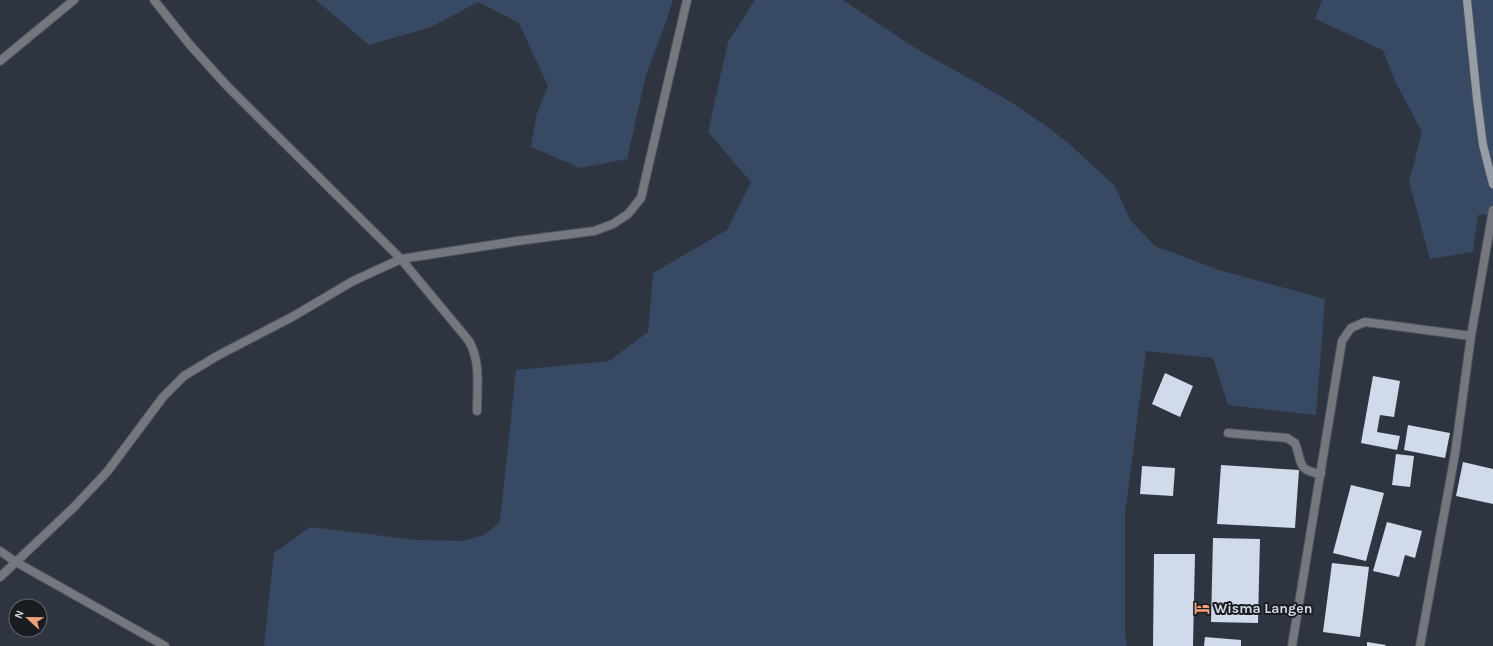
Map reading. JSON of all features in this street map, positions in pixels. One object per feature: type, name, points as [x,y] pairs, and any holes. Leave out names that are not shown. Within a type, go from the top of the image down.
[{"type":"street","points":[[0,61],[74,0]]},
{"type":"street","points":[[154,0],[190,45],[228,87],[401,259],[469,341],[475,351],[477,361],[477,411]]},
{"type":"street","points":[[0,577],[74,507],[107,472],[163,397],[184,376],[217,356],[353,281],[401,259],[594,231],[612,224],[628,214],[641,198],[687,0]]},
{"type":"street","points":[[1467,0],[1477,99],[1484,145],[1493,184]]},
{"type":"street","points":[[1420,646],[1455,454],[1471,336],[1493,210]]},
{"type":"street","points":[[1292,646],[1342,341],[1351,328],[1365,322],[1471,336]]},
{"type":"street","points":[[1228,433],[1287,438],[1295,443],[1301,465],[1304,469],[1321,474]]},
{"type":"street","points":[[0,550],[16,562],[165,646]]},
{"type":"shaded area","points":[[316,0],[673,0],[646,75],[627,159],[580,168],[531,147],[537,113],[548,86],[519,23],[478,2],[431,27],[369,45]]},
{"type":"shaded area","points":[[755,0],[843,0],[917,49],[1011,102],[1066,141],[1114,185],[1131,221],[1155,246],[1219,270],[1325,299],[1316,415],[1228,405],[1213,358],[1146,351],[1125,514],[1125,630],[1127,646],[264,646],[274,553],[310,527],[416,540],[462,541],[484,535],[500,522],[516,370],[609,361],[648,332],[653,273],[727,230],[751,182],[708,132],[728,42]]},
{"type":"shaded area","points":[[1322,0],[1493,0],[1493,214],[1478,215],[1473,252],[1430,259],[1409,182],[1422,132],[1395,81],[1383,50],[1315,19]]},
{"type":"building","points":[[1165,373],[1193,386],[1180,417],[1152,404]]},
{"type":"building","points":[[1373,376],[1400,381],[1394,417],[1380,415],[1377,432],[1400,436],[1397,450],[1361,443]]},
{"type":"building","points":[[1408,425],[1450,433],[1445,458],[1404,450]]},
{"type":"building","points":[[1396,454],[1414,456],[1410,487],[1392,485]]},
{"type":"building","points":[[1463,462],[1493,469],[1493,504],[1456,496]]},
{"type":"building","points":[[1221,465],[1299,470],[1295,528],[1217,524]]},
{"type":"building","points":[[1142,466],[1175,468],[1173,496],[1140,494]]},
{"type":"building","points":[[1351,485],[1384,493],[1366,561],[1333,553]]},
{"type":"building","points":[[1387,522],[1422,531],[1415,558],[1405,555],[1399,577],[1373,571]]},
{"type":"building","points":[[1213,538],[1260,539],[1258,623],[1211,622]]},
{"type":"building","points":[[1154,554],[1195,554],[1193,646],[1153,646]]},
{"type":"building","points":[[1332,563],[1369,567],[1360,637],[1323,632]]},
{"type":"building","points":[[1205,637],[1241,640],[1241,646],[1204,646]]},
{"type":"building","points":[[1367,642],[1386,645],[1367,646]]},
{"type":"place","name":"Wisma Langen","points":[[1202,608]]}]
